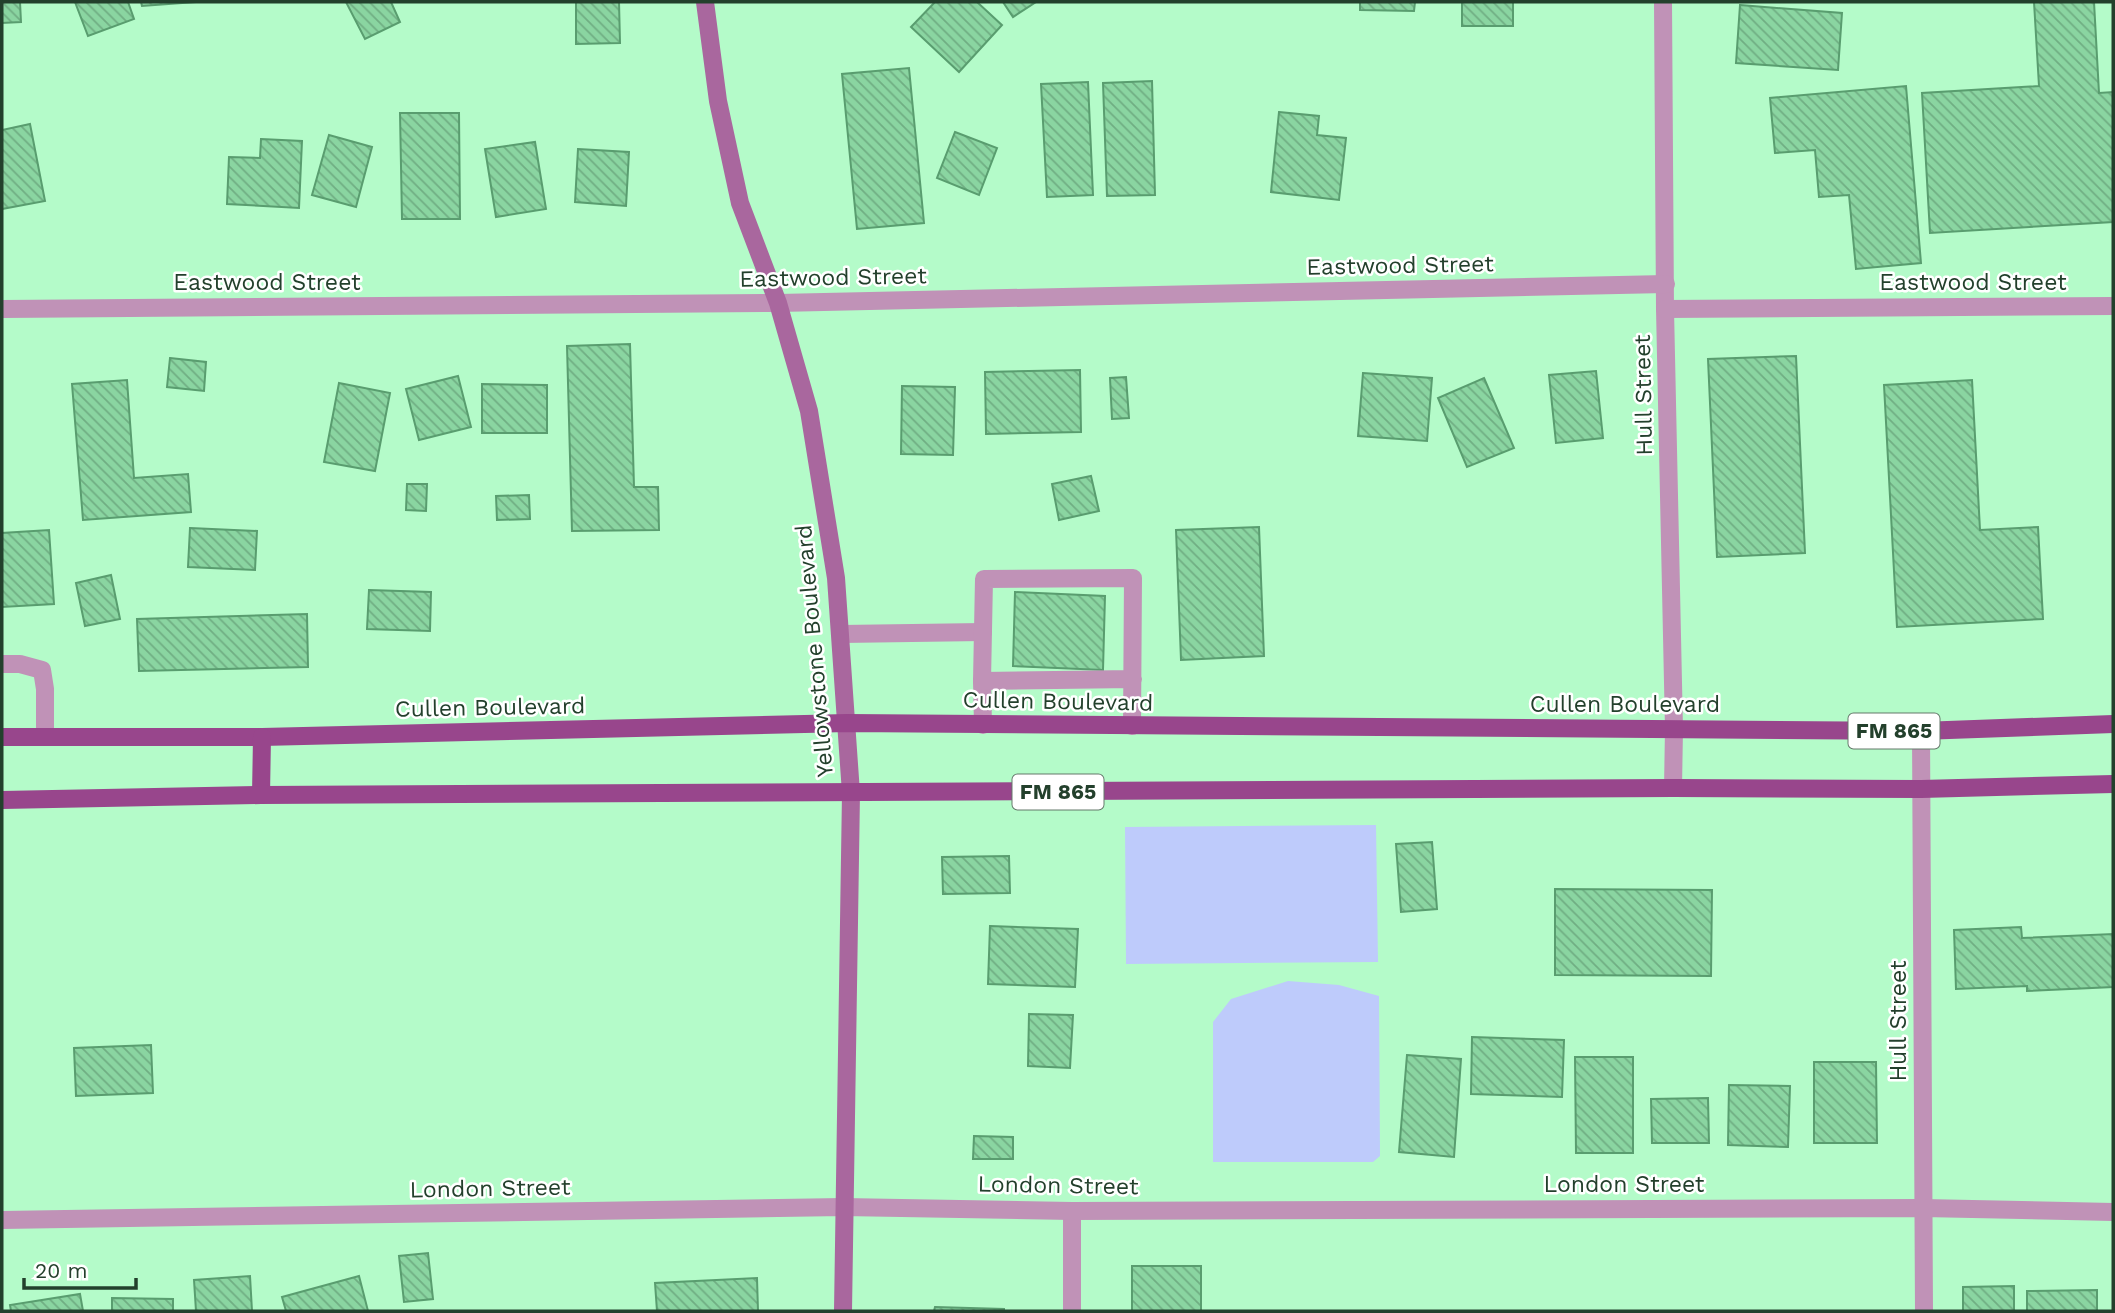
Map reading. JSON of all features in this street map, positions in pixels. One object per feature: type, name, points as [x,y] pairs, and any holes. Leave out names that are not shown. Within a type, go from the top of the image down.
[{"type":"main road","name":"Cullen Boulevard","points":[[2,737],[262,737],[847,723],[1921,731],[2113,724]]},
{"type":"main road","points":[[261,795],[262,737]]},
{"type":"main road","name":"FM 865","points":[[2,800],[261,795],[1921,789],[2113,784]]},
{"type":"street","name":"Yellowstone Boulevard","points":[[705,2],[718,101],[740,203],[778,303],[810,411],[832,554],[841,634],[852,793],[843,1311]]},
{"type":"street","name":"Hull Street","points":[[1663,2],[1673,788]]},
{"type":"street","name":"Eastwood Street","points":[[2,309],[778,303],[1666,284]]},
{"type":"street","name":"Eastwood Street","points":[[1665,309],[2113,306]]},
{"type":"street","points":[[983,725],[984,579],[1058,586],[1133,578],[1132,726]]},
{"type":"street","points":[[841,634],[983,632]]},
{"type":"street","points":[[2,664],[20,664],[42,670],[45,689],[45,737]]},
{"type":"street","points":[[982,681],[1056,674],[1133,679]]},
{"type":"street","name":"Hull Street","points":[[1921,731],[1924,1311]]},
{"type":"street","name":"London Street","points":[[2,1220],[844,1207],[1072,1211],[1923,1208],[2113,1212]]},
{"type":"street","points":[[1072,1211],[1072,1311]]},
{"type":"shaded area","points":[[1376,825],[1378,962],[1126,964],[1125,827]]},
{"type":"shaded area","points":[[1288,981],[1339,985],[1379,996],[1380,1156],[1373,1162],[1213,1162],[1213,1022],[1231,999]]},
{"type":"building","points":[[2,2],[20,2],[21,22],[2,23]]},
{"type":"building","points":[[75,2],[128,2],[134,19],[88,36]]},
{"type":"building","points":[[141,2],[196,2],[142,6]]},
{"type":"building","points":[[346,2],[391,2],[400,22],[365,39]]},
{"type":"building","points":[[576,2],[619,2],[620,43],[576,44]]},
{"type":"building","points":[[935,2],[977,2],[1002,25],[959,72],[911,27]]},
{"type":"building","points":[[1003,2],[1036,2],[1013,17]]},
{"type":"building","points":[[1360,2],[1415,2],[1414,11],[1360,10]]},
{"type":"building","points":[[1462,2],[1513,2],[1513,26],[1462,26]]},
{"type":"building","points":[[2034,2],[2094,2],[2099,93],[2113,92],[2113,222],[1930,233],[1922,93],[2039,86]]},
{"type":"building","points":[[1740,5],[1842,13],[1838,70],[1736,63]]},
{"type":"building","points":[[909,68],[924,223],[857,229],[842,74]]},
{"type":"building","points":[[1152,81],[1155,195],[1107,196],[1103,83]]},
{"type":"building","points":[[1088,82],[1093,195],[1047,197],[1041,84]]},
{"type":"building","points":[[1906,86],[1921,263],[1856,269],[1849,195],[1819,197],[1815,150],[1775,153],[1770,98]]},
{"type":"building","points":[[1279,112],[1319,116],[1317,135],[1346,138],[1339,200],[1271,192]]},
{"type":"building","points":[[400,113],[459,113],[460,219],[402,219]]},
{"type":"building","points":[[30,124],[45,201],[2,209],[2,130]]},
{"type":"building","points":[[955,132],[997,148],[979,195],[937,178]]},
{"type":"building","points":[[329,135],[372,147],[356,207],[312,195]]},
{"type":"building","points":[[261,139],[302,141],[299,208],[227,204],[229,157],[260,158]]},
{"type":"building","points":[[535,142],[546,209],[496,217],[485,149]]},
{"type":"building","points":[[578,149],[629,152],[626,206],[575,202]]},
{"type":"building","points":[[630,344],[634,487],[658,487],[659,530],[572,531],[567,346]]},
{"type":"building","points":[[1796,356],[1805,553],[1717,557],[1708,359]]},
{"type":"building","points":[[170,358],[206,362],[204,391],[167,387]]},
{"type":"building","points":[[1080,370],[1081,432],[986,434],[985,372]]},
{"type":"building","points":[[1596,371],[1603,438],[1556,443],[1549,375]]},
{"type":"building","points":[[1363,373],[1432,378],[1427,441],[1358,436]]},
{"type":"building","points":[[458,376],[471,427],[419,440],[406,389]]},
{"type":"building","points":[[1126,377],[1129,418],[1112,419],[1110,378]]},
{"type":"building","points":[[1484,378],[1514,448],[1467,467],[1438,398]]},
{"type":"building","points":[[127,380],[134,478],[188,474],[191,512],[83,520],[72,384]]},
{"type":"building","points":[[1972,380],[1980,530],[2038,527],[2043,619],[1897,627],[1884,385]]},
{"type":"building","points":[[339,383],[390,393],[375,471],[324,462]]},
{"type":"building","points":[[482,384],[547,385],[547,433],[482,433]]},
{"type":"building","points":[[902,386],[955,387],[953,455],[901,454]]},
{"type":"building","points":[[1091,476],[1099,511],[1059,520],[1052,484]]},
{"type":"building","points":[[407,484],[427,484],[426,511],[406,510]]},
{"type":"building","points":[[529,495],[530,519],[497,520],[496,496]]},
{"type":"building","points":[[1259,527],[1264,656],[1181,660],[1176,530]]},
{"type":"building","points":[[190,528],[257,531],[255,570],[188,567]]},
{"type":"building","points":[[49,530],[54,604],[2,607],[2,533]]},
{"type":"building","points":[[111,575],[120,619],[85,626],[76,583]]},
{"type":"building","points":[[369,590],[431,592],[430,631],[367,629]]},
{"type":"building","points":[[1015,592],[1105,596],[1103,670],[1013,666]]},
{"type":"building","points":[[307,614],[308,667],[139,671],[137,619]]},
{"type":"building","points":[[1432,842],[1437,909],[1401,912],[1396,844]]},
{"type":"building","points":[[1009,856],[1010,893],[943,894],[942,857]]},
{"type":"building","points":[[1555,889],[1712,890],[1711,976],[1555,975]]},
{"type":"building","points":[[990,926],[1078,929],[1075,987],[988,984]]},
{"type":"building","points":[[2021,927],[2022,938],[2113,934],[2113,987],[2027,991],[2027,986],[1956,989],[1954,930]]},
{"type":"building","points":[[1029,1014],[1073,1015],[1070,1068],[1028,1066]]},
{"type":"building","points":[[1472,1037],[1564,1040],[1562,1097],[1471,1094]]},
{"type":"building","points":[[151,1045],[153,1093],[76,1096],[74,1048]]},
{"type":"building","points":[[1407,1055],[1461,1059],[1454,1157],[1399,1152]]},
{"type":"building","points":[[1575,1057],[1633,1057],[1633,1153],[1576,1153]]},
{"type":"building","points":[[1814,1062],[1876,1062],[1877,1143],[1814,1143]]},
{"type":"building","points":[[1729,1085],[1790,1086],[1788,1147],[1728,1145]]},
{"type":"building","points":[[1708,1098],[1709,1143],[1652,1143],[1651,1099]]},
{"type":"building","points":[[974,1136],[1013,1137],[1013,1159],[973,1159]]},
{"type":"building","points":[[428,1253],[433,1299],[404,1302],[399,1256]]},
{"type":"building","points":[[1132,1266],[1201,1266],[1201,1311],[1132,1311]]},
{"type":"building","points":[[250,1276],[252,1311],[196,1311],[194,1280]]},
{"type":"building","points":[[359,1276],[368,1311],[286,1311],[282,1297]]},
{"type":"building","points":[[757,1278],[758,1311],[657,1311],[655,1283]]},
{"type":"building","points":[[2014,1286],[2014,1311],[1963,1311],[1963,1287]]},
{"type":"building","points":[[2097,1290],[2097,1311],[2027,1311],[2027,1291]]},
{"type":"building","points":[[80,1294],[83,1311],[11,1311],[10,1305]]},
{"type":"building","points":[[112,1298],[173,1299],[173,1311],[112,1311]]},
{"type":"building","points":[[935,1307],[1004,1309],[1004,1311],[934,1311]]}]
